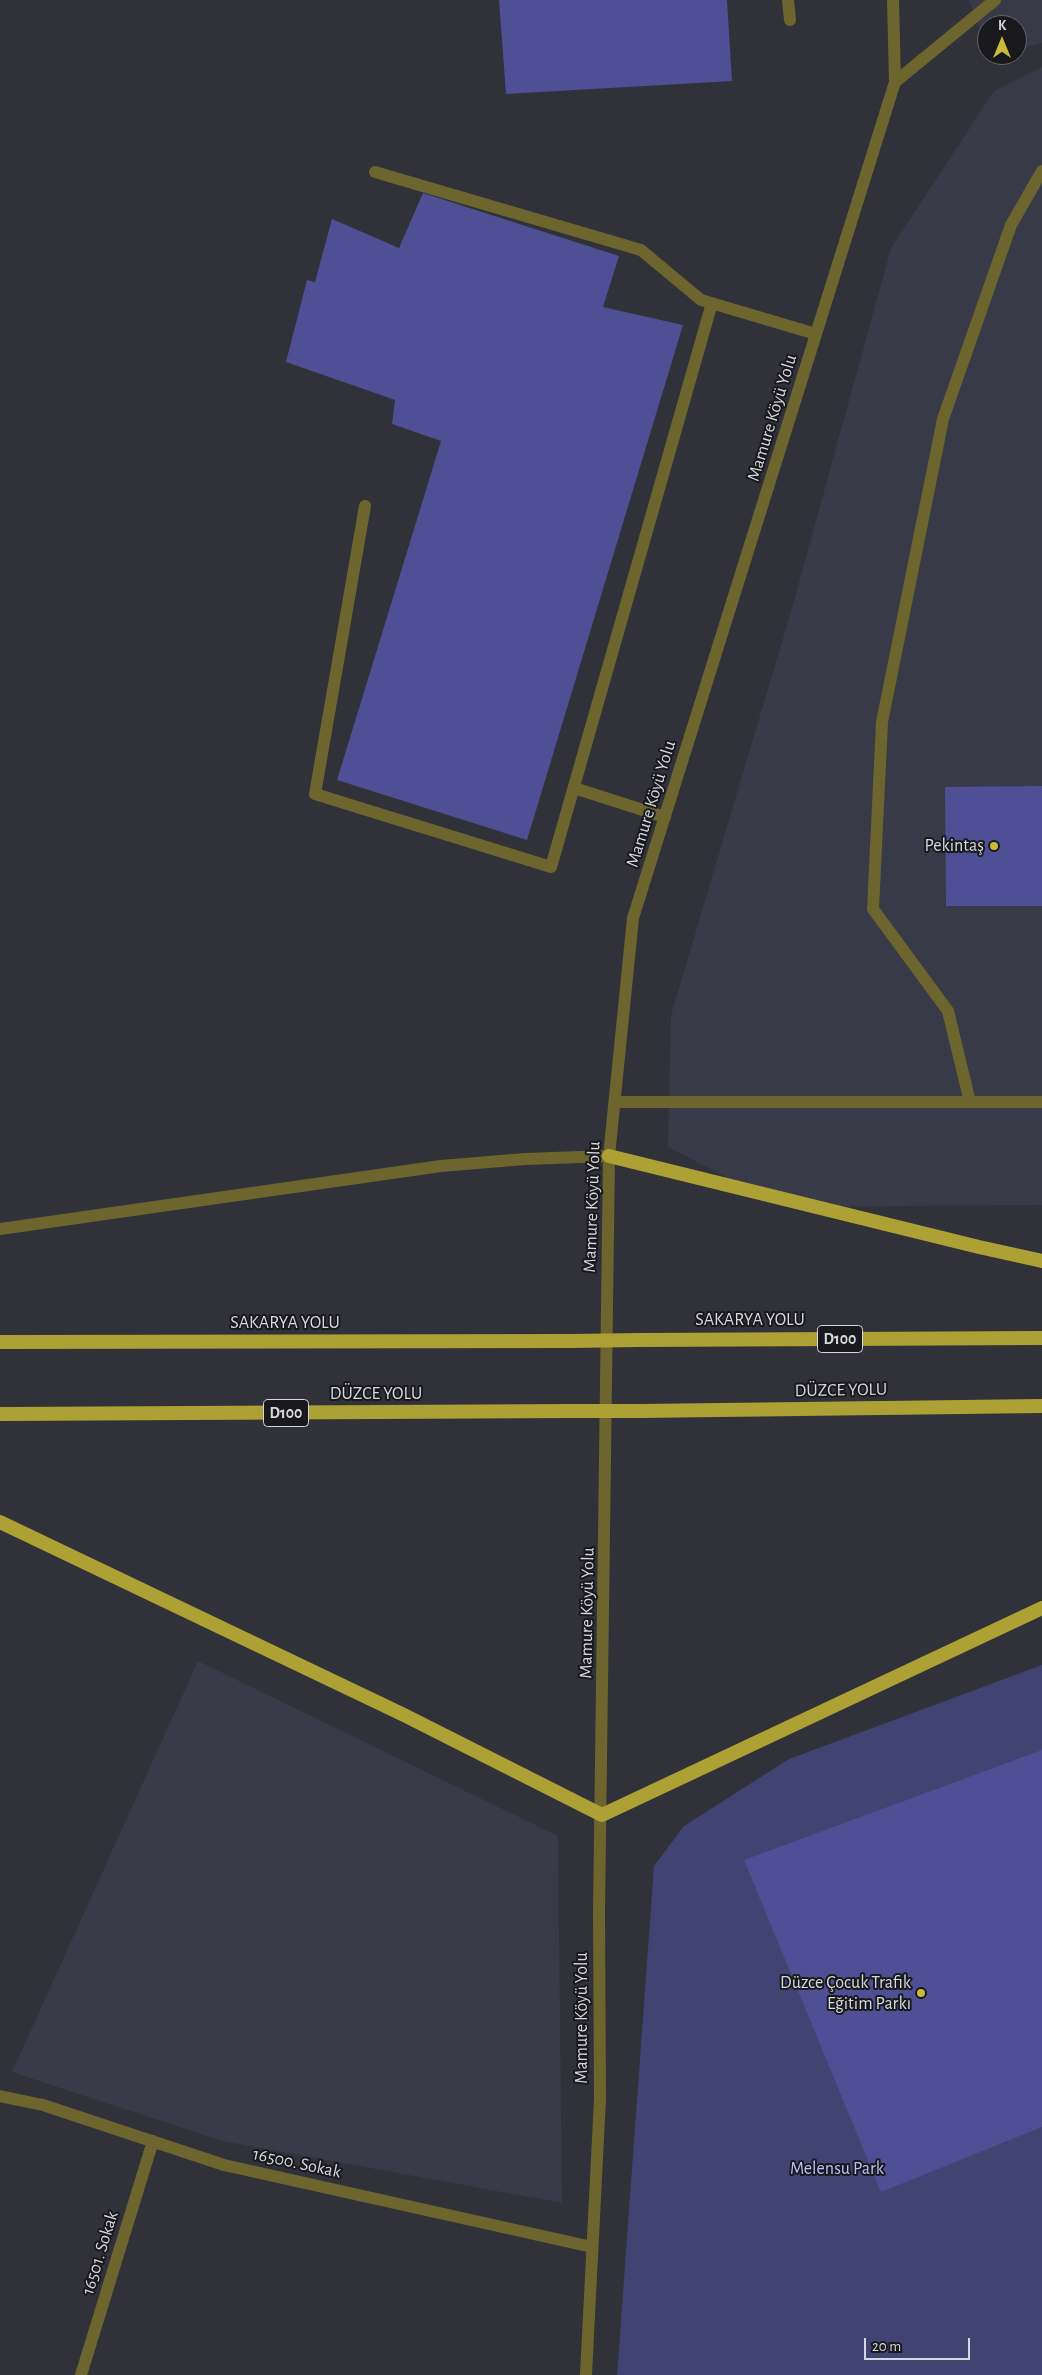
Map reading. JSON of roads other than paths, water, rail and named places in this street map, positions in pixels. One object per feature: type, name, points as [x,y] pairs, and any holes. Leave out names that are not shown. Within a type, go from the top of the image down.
[{"type":"highway","points":[[609,1156],[979,1247],[1042,1260]]},
{"type":"highway","name":"SAKARYA YOLU","points":[[0,1342],[1042,1338]]},
{"type":"highway","name":"DÜZCE YOLU","points":[[0,1414],[640,1411],[1042,1406]]},
{"type":"highway","points":[[0,1522],[404,1715],[602,1815],[1042,1608]]},
{"type":"street","points":[[788,0],[790,20]]},
{"type":"street","points":[[893,0],[895,82]]},
{"type":"street","points":[[895,82],[995,0]]},
{"type":"street","name":"Mamure Köyü Yolu","points":[[586,2375],[600,2099],[609,1156],[616,1102],[633,918],[895,82]]},
{"type":"street","points":[[970,1102],[948,1011],[873,909],[882,722],[943,419],[1011,225],[1042,171]]},
{"type":"street","points":[[375,172],[641,250],[701,300],[816,334]]},
{"type":"street","points":[[365,506],[315,794],[551,866],[712,303]]},
{"type":"street","points":[[574,788],[665,816]]},
{"type":"street","points":[[616,1102],[1042,1102]]},
{"type":"street","points":[[0,1229],[432,1167],[525,1159],[609,1156]]},
{"type":"street","name":"16500. Sokak","points":[[0,2096],[43,2105],[224,2165],[592,2247]]},
{"type":"street","name":"16501. Sokak","points":[[81,2375],[153,2141]]},
{"type":"place","name":"Pekintaş","points":[[994,846]]},
{"type":"place","name":"Düzce Çocuk Trafik Eğitim Parkı","points":[[921,1993]]},
{"type":"park label","name":"Melensu Park","points":[[837,2169]]}]
